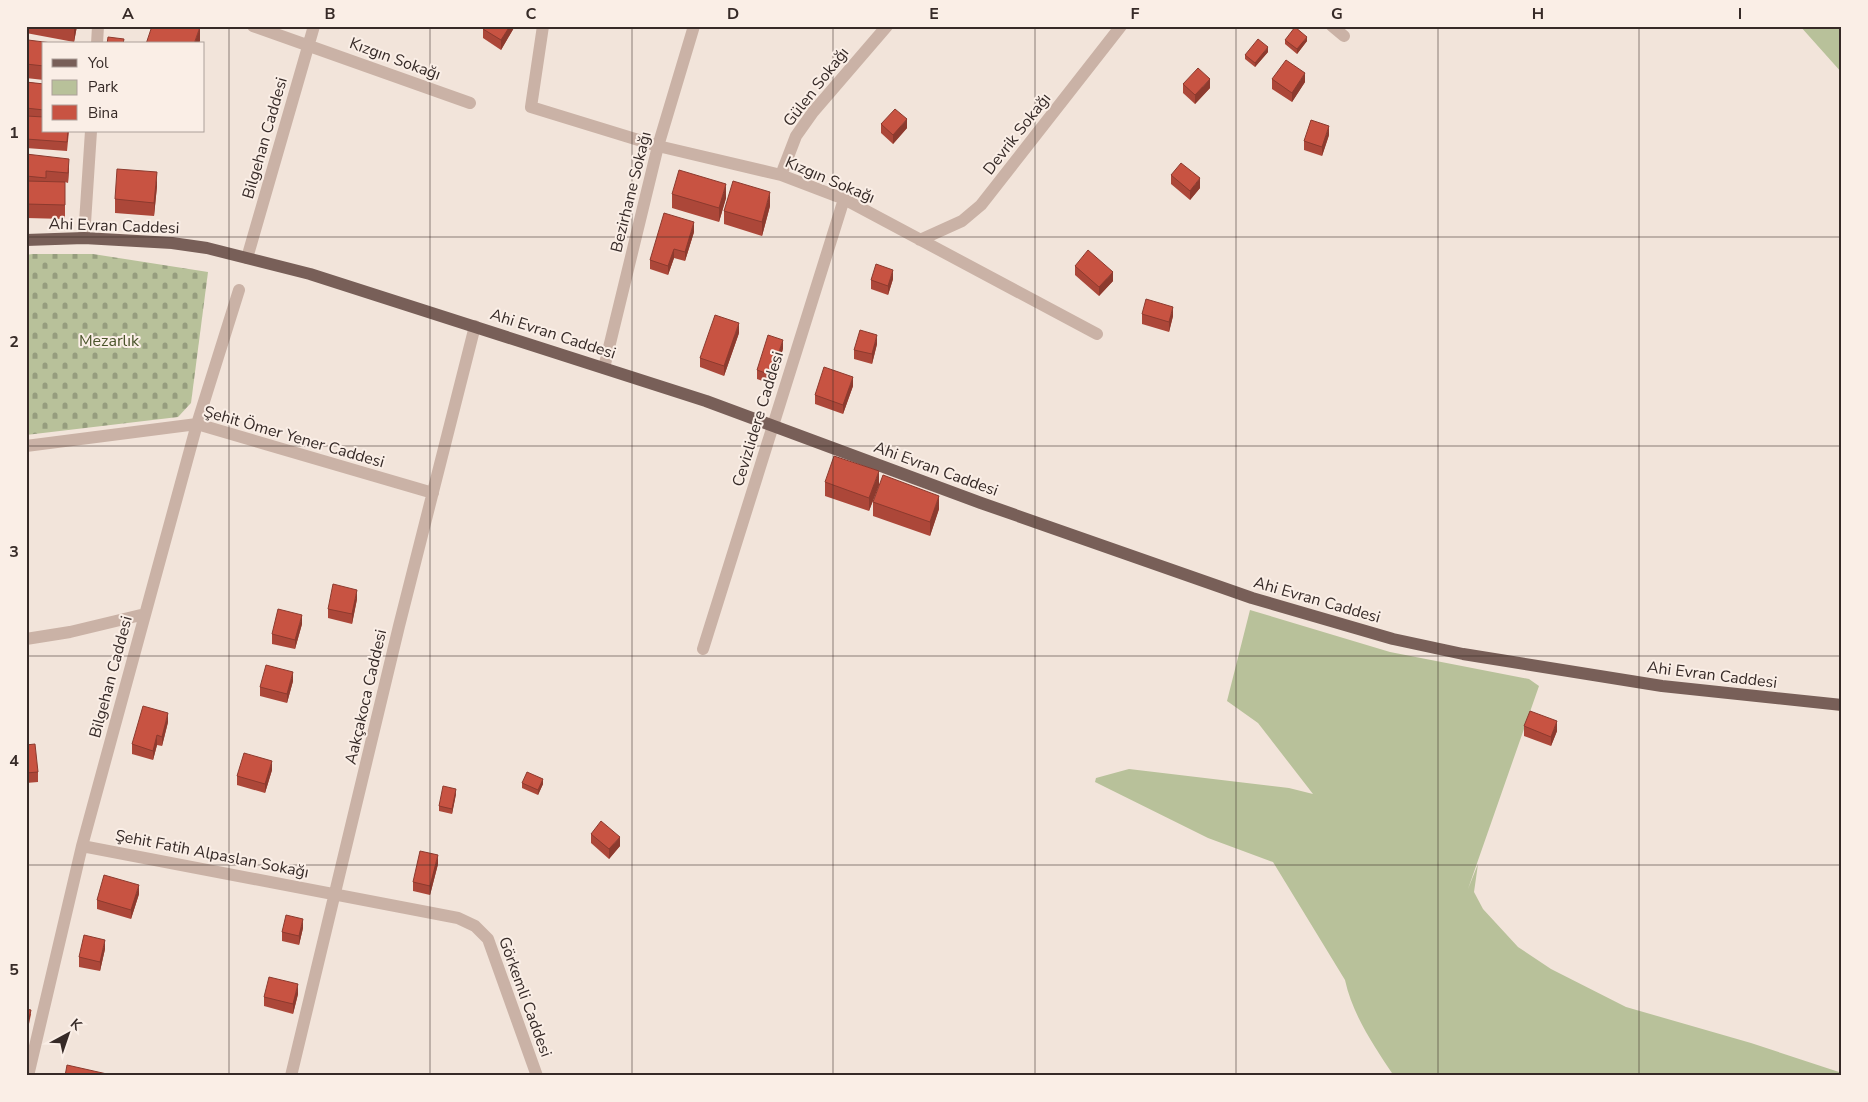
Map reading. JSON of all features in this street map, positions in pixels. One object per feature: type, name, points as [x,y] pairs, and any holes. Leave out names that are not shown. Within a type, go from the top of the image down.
[{"type":"main road","name":"Ahi Evran Caddesi","points":[[26,240],[84,238],[172,243],[207,248],[310,274],[604,368],[773,425],[1145,562],[1252,598],[1393,639],[1463,654],[1662,686],[1842,705]]},
{"type":"street","points":[[97,42],[98,26]]},
{"type":"street","name":"Kızgın Sokağı","points":[[253,26],[470,103]]},
{"type":"street","name":"Bilgehan Caddesi","points":[[248,258],[314,26]]},
{"type":"street","name":"Kızgın Sokağı","points":[[543,26],[531,107],[658,146],[781,175],[844,199],[1097,334]]},
{"type":"street","name":"Bezirhane Sokağı","points":[[604,368],[658,146],[694,26]]},
{"type":"street","name":"Gülen Sokağı","points":[[781,175],[796,136],[887,26]]},
{"type":"street","name":"Devrik Sokağı","points":[[920,240],[962,221],[981,205],[1121,26]]},
{"type":"street","points":[[1332,26],[1344,36]]},
{"type":"street","points":[[84,238],[91,132]]},
{"type":"street","name":"Cevizlidere Caddesi","points":[[703,649],[844,199]]},
{"type":"street","name":"Bilgehan Caddesi","points":[[28,1076],[82,846],[197,424],[239,290]]},
{"type":"street","name":"Aakçakoca Caddesi","points":[[292,1076],[399,626],[475,326]]},
{"type":"street","name":"Şehit Ömer Yener Caddesi","points":[[26,446],[197,424],[433,493]]},
{"type":"street","points":[[26,639],[70,632],[145,614]]},
{"type":"street","name":"Şehit Fatih Alpaslan Sokağı","points":[[82,846],[336,894]]},
{"type":"street","name":"Görkemli Caddesi","points":[[336,894],[458,918],[476,926],[488,939],[537,1076]]},
{"type":"green space","points":[[1800,26],[1842,26],[1842,73]]},
{"type":"green space","name":"Mezarlık","points":[[93,254],[208,272],[191,403],[178,417],[26,435],[26,255]]},
{"type":"green space","points":[[1250,610],[1390,652],[1529,679],[1539,686],[1468,889],[1478,864],[1474,892],[1483,909],[1518,947],[1551,969],[1626,1007],[1751,1043],[1842,1073],[1842,1076],[1394,1076],[1359,1018],[1345,980],[1273,862],[1208,838],[1095,782],[1096,778],[1129,769],[1289,788],[1313,794],[1258,723],[1227,701]]},
{"type":"building","points":[[152,26],[200,27],[195,42],[147,42]]},
{"type":"building","points":[[484,26],[510,26],[501,40],[483,29]]},
{"type":"building","points":[[1295,27],[1307,37],[1297,49],[1285,40]]},
{"type":"building","points":[[108,37],[124,39],[123,42],[107,42]]},
{"type":"building","points":[[1258,39],[1268,47],[1255,63],[1245,55]]},
{"type":"building","points":[[28,40],[44,42],[42,42],[42,66],[26,64]]},
{"type":"building","points":[[1286,60],[1305,73],[1292,93],[1272,79]]},
{"type":"building","points":[[1198,68],[1210,79],[1195,95],[1183,84]]},
{"type":"building","points":[[26,82],[42,84],[42,110],[26,108]]},
{"type":"building","points":[[895,109],[907,119],[893,135],[881,124]]},
{"type":"building","points":[[26,116],[42,117],[42,132],[68,132],[67,142],[26,139]]},
{"type":"building","points":[[1311,120],[1329,126],[1322,147],[1304,141]]},
{"type":"building","points":[[26,154],[69,159],[68,173],[46,171],[46,178],[26,176]]},
{"type":"building","points":[[1181,163],[1200,178],[1190,191],[1171,175]]},
{"type":"building","points":[[117,169],[157,172],[154,203],[115,199]]},
{"type":"building","points":[[679,170],[726,184],[719,208],[672,194]]},
{"type":"building","points":[[26,181],[65,182],[65,205],[26,204]]},
{"type":"building","points":[[733,181],[770,192],[762,222],[724,211]]},
{"type":"building","points":[[664,213],[694,222],[685,252],[674,249],[668,266],[650,260]]},
{"type":"building","points":[[1088,250],[1113,272],[1099,287],[1075,266]]},
{"type":"building","points":[[876,264],[893,270],[888,286],[871,280]]},
{"type":"building","points":[[1146,299],[1173,307],[1169,322],[1142,314]]},
{"type":"building","points":[[715,315],[739,323],[724,366],[700,358]]},
{"type":"building","points":[[860,330],[877,335],[872,354],[854,350]]},
{"type":"building","points":[[768,335],[783,340],[771,375],[757,370]]},
{"type":"building","points":[[824,367],[853,377],[843,405],[815,395]]},
{"type":"building","points":[[834,456],[879,471],[869,498],[825,482]]},
{"type":"building","points":[[883,475],[939,496],[930,522],[873,502]]},
{"type":"building","points":[[333,584],[357,590],[352,614],[328,609]]},
{"type":"building","points":[[278,609],[302,615],[295,640],[272,634]]},
{"type":"building","points":[[266,665],[293,672],[287,694],[260,687]]},
{"type":"building","points":[[143,706],[168,713],[162,737],[157,735],[153,751],[132,744]]},
{"type":"building","points":[[1530,711],[1557,721],[1551,737],[1524,726]]},
{"type":"building","points":[[35,744],[38,772],[26,773],[26,745]]},
{"type":"building","points":[[244,753],[272,761],[265,784],[237,776]]},
{"type":"building","points":[[527,772],[543,779],[538,790],[522,783]]},
{"type":"building","points":[[443,786],[456,789],[452,809],[439,806]]},
{"type":"building","points":[[601,821],[620,837],[609,849],[591,834]]},
{"type":"building","points":[[420,851],[438,855],[430,886],[413,882]]},
{"type":"building","points":[[104,875],[139,885],[131,910],[97,900]]},
{"type":"building","points":[[286,915],[303,919],[299,936],[282,932]]},
{"type":"building","points":[[84,935],[105,940],[100,962],[79,957]]},
{"type":"building","points":[[269,977],[298,984],[293,1004],[264,997]]},
{"type":"building","points":[[26,1009],[31,1010],[29,1019],[26,1019]]},
{"type":"building","points":[[67,1065],[107,1074],[106,1076],[65,1076]]}]
